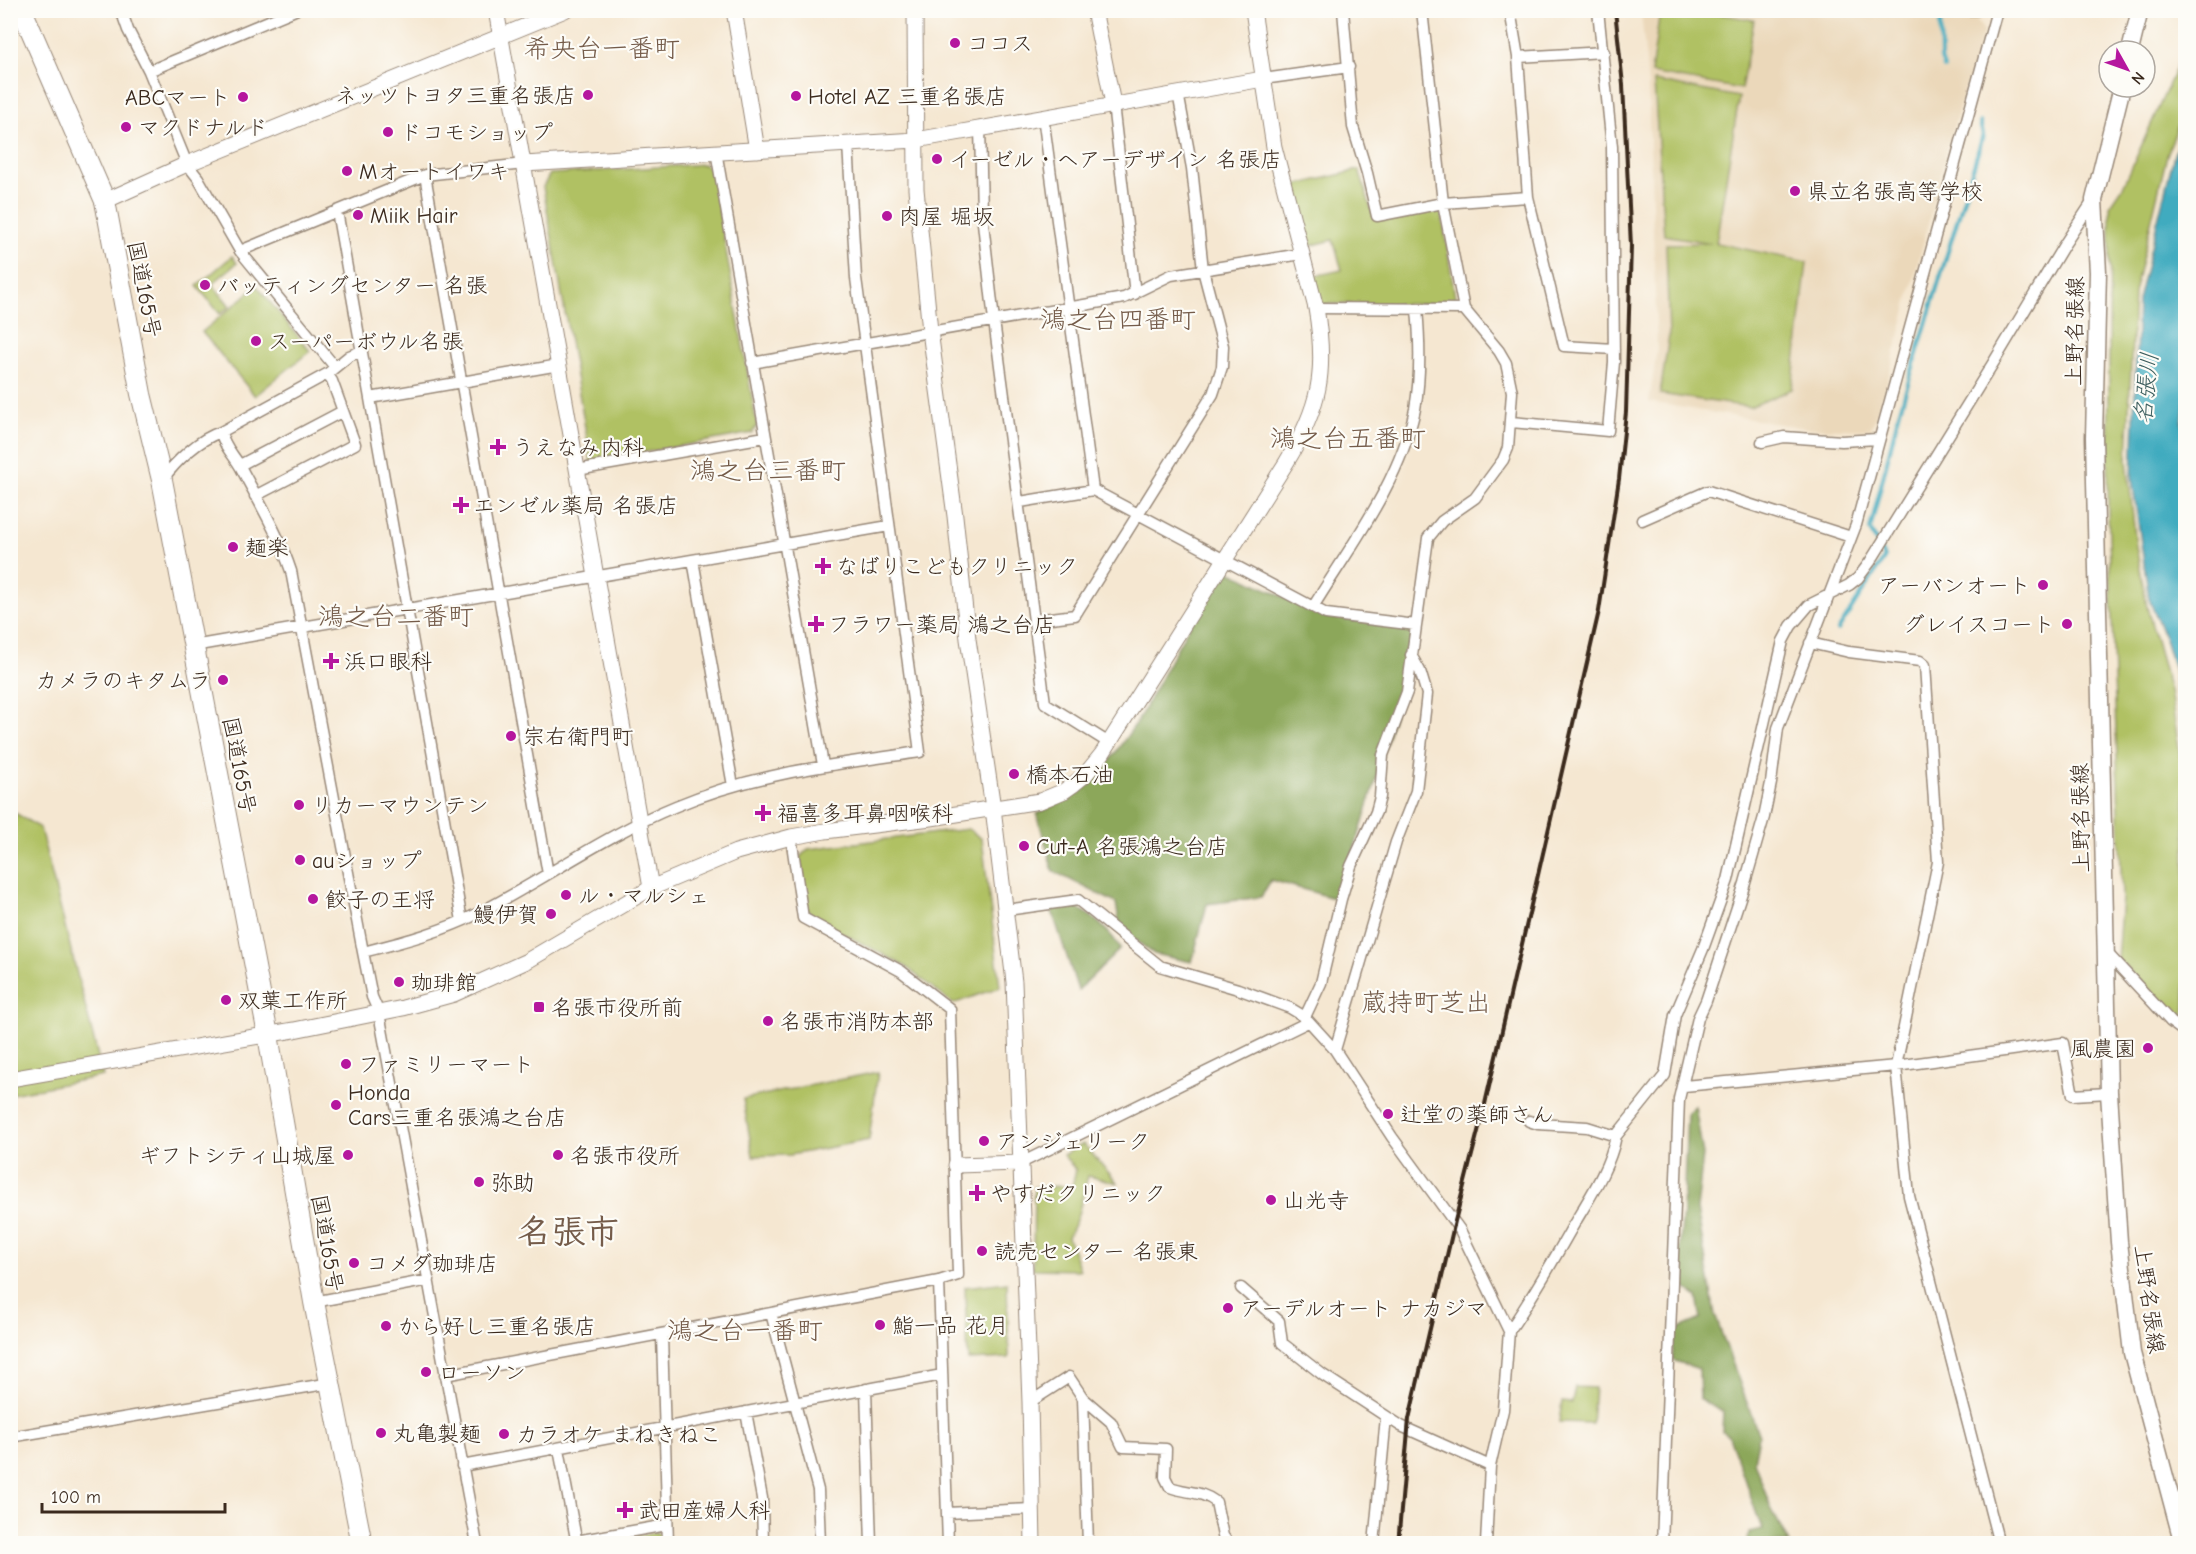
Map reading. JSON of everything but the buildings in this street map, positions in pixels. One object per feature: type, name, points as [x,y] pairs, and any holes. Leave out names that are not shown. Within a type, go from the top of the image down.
[{"type":"highway","name":"国道165号","points":[[22,10],[105,201],[141,394],[162,480],[268,1035],[314,1302],[362,1544]]},
{"type":"main road","points":[[2133,39],[2140,10]]},
{"type":"main road","name":"上野名張線","points":[[2119,99],[2094,200],[2098,272],[2094,437],[2109,1093],[2119,1242],[2132,1353],[2183,1544]]},
{"type":"street","points":[[121,10],[187,164],[198,178],[240,250],[331,370],[332,381],[355,444],[255,496]]},
{"type":"street","points":[[148,71],[294,10]]},
{"type":"street","points":[[496,10],[651,888]]},
{"type":"street","points":[[105,201],[187,164],[565,10]]},
{"type":"street","points":[[734,10],[757,150]]},
{"type":"street","points":[[930,10],[915,14],[916,189],[930,331],[955,516],[968,639],[993,808],[1014,982],[1033,1544]]},
{"type":"street","points":[[1094,10],[1113,104],[1135,294]]},
{"type":"street","points":[[10,1079],[268,1035],[379,1013],[454,994],[492,978],[555,946],[651,888],[736,852],[791,837],[1040,801],[1064,791],[1085,775],[1109,743],[1295,448],[1314,408],[1322,363],[1316,308],[1280,175],[1253,10]]},
{"type":"street","points":[[1343,10],[1350,67],[1353,127],[1377,216],[1443,203],[1528,197]]},
{"type":"street","points":[[956,1165],[1021,1163],[1306,1020],[1322,982],[1351,866],[1376,812],[1380,797],[1383,755],[1407,692],[1428,538],[1442,521],[1470,502],[1484,487],[1503,460],[1508,448],[1511,422],[1512,392],[1506,363],[1499,351],[1464,309],[1443,203],[1422,10]]},
{"type":"street","points":[[1510,10],[1518,57],[1528,197],[1564,346],[1614,349]]},
{"type":"street","points":[[1511,422],[1608,431],[1614,349],[1612,147],[1598,10]]},
{"type":"street","points":[[1950,10],[1978,10]]},
{"type":"street","points":[[1662,1544],[1679,1099],[1684,1086],[1698,1018],[1706,1001],[1746,883],[1764,818],[1778,728],[1851,537],[1997,10]]},
{"type":"street","points":[[1518,57],[1604,52]]},
{"type":"street","points":[[240,250],[425,175],[524,164],[916,140],[1113,104],[1350,67]]},
{"type":"street","points":[[1035,620],[1075,615],[1213,394],[1220,376],[1223,357],[1222,335],[1203,270],[1192,168],[1179,93]]},
{"type":"street","points":[[1043,116],[1093,490]]},
{"type":"street","points":[[980,127],[982,214],[994,321],[1046,703],[1109,743]]},
{"type":"street","points":[[363,952],[414,939],[462,921],[639,822],[678,805],[775,774],[920,752],[853,249],[848,144]]},
{"type":"street","points":[[716,151],[823,765]]},
{"type":"street","points":[[425,175],[548,874]]},
{"type":"street","points":[[1486,1544],[1490,1466],[1503,1410],[1509,1331],[1544,1277],[1589,1198],[1613,1149],[1616,1136],[1665,1075],[1675,1015],[1703,950],[1728,880],[1783,641],[1791,626],[1809,605],[1858,578],[1880,548],[2064,245],[2094,200]]},
{"type":"street","points":[[337,211],[462,921]]},
{"type":"street","points":[[752,363],[1124,298],[1171,276],[1300,254]]},
{"type":"street","points":[[1316,308],[1464,309]]},
{"type":"street","points":[[1313,607],[1382,494],[1404,448],[1418,386],[1420,343],[1417,309]]},
{"type":"street","points":[[162,480],[172,467],[210,435],[221,432],[331,370],[349,356],[362,351]]},
{"type":"street","points":[[370,398],[559,365]]},
{"type":"street","points":[[240,465],[343,411]]},
{"type":"street","points":[[221,432],[223,443],[240,465],[276,532],[291,571],[363,952],[372,997],[379,1013],[477,1544]]},
{"type":"street","points":[[577,470],[765,437]]},
{"type":"street","points":[[1762,442],[1784,437],[1842,441],[1878,439]]},
{"type":"street","points":[[1020,502],[1093,490],[1313,607],[1333,615],[1416,625]]},
{"type":"street","points":[[1642,520],[1708,491],[1851,537]]},
{"type":"street","points":[[193,646],[889,526]]},
{"type":"street","points":[[693,560],[733,786]]},
{"type":"street","points":[[1810,643],[1849,652],[1920,661],[1925,665],[1938,862],[1896,1066],[1909,1196],[2000,1544]]},
{"type":"street","points":[[1335,1050],[1396,843],[1416,791],[1427,694],[1420,671],[1411,655]]},
{"type":"street","points":[[445,1375],[662,1335],[939,1281],[958,1275],[950,1008],[901,970],[803,918],[791,837]]},
{"type":"street","points":[[1006,910],[1078,900],[1160,966],[1238,989],[1290,1008],[1306,1020],[1335,1050],[1392,1137],[1460,1230],[1509,1331]]},
{"type":"street","points":[[2105,951],[2171,1022],[2186,1033]]},
{"type":"street","points":[[1684,1086],[1896,1066],[2063,1043],[2073,1095],[2109,1093]]},
{"type":"street","points":[[1529,1121],[1538,1124],[1587,1127],[1616,1136]]},
{"type":"street","points":[[314,1302],[429,1280]]},
{"type":"street","points":[[939,1281],[948,1544]]},
{"type":"street","points":[[1241,1288],[1279,1321],[1282,1343],[1323,1375],[1386,1417],[1426,1438],[1490,1466]]},
{"type":"street","points":[[771,1313],[818,1490],[820,1544]]},
{"type":"street","points":[[662,1335],[668,1544]]},
{"type":"street","points":[[462,1466],[942,1375]]},
{"type":"street","points":[[1030,1402],[1069,1377],[1083,1398],[1111,1422],[1123,1447],[1166,1449],[1166,1477],[1170,1487],[1198,1493],[1216,1502],[1223,1536],[1229,1544]]},
{"type":"street","points":[[10,1437],[331,1383]]},
{"type":"street","points":[[866,1389],[871,1544]]},
{"type":"street","points":[[1083,1398],[1088,1544]]},
{"type":"street","points":[[746,1412],[762,1498],[763,1544]]},
{"type":"street","points":[[1374,1544],[1386,1417]]},
{"type":"street","points":[[559,1449],[577,1542],[667,1525]]},
{"type":"street","points":[[946,1513],[1032,1509]]},
{"type":"shaded area","name":"県立名張高等学校","points":[[1641,11],[1944,11],[1945,16],[1975,18],[1984,31],[1951,136],[1886,386],[1871,430],[1804,428],[1649,402],[1657,349],[1648,83]]},
{"type":"green space","points":[[1660,11],[1700,11],[1754,20],[1741,89],[1651,73]]},
{"type":"green space","points":[[2185,48],[2185,106],[2167,155],[2134,293],[2127,460],[2136,546],[2147,607],[2170,691],[2185,787],[2185,1022],[2117,959],[2122,898],[2108,509],[2110,206],[2123,187]]},
{"type":"green space","points":[[1654,81],[1739,97],[1716,243],[1807,262],[1792,389],[1750,407],[1660,394],[1669,336],[1666,244],[1711,243],[1664,235]]},
{"type":"green space","points":[[705,164],[712,171],[757,426],[752,433],[591,462],[543,187],[550,174]]},
{"type":"green space","points":[[1359,170],[1374,218],[1441,208],[1456,304],[1320,304],[1314,276],[1342,270],[1333,240],[1309,246],[1292,186]]},
{"type":"green space","name":"バッティングセンター 名張","points":[[232,256],[237,263],[212,284],[230,306],[220,314],[197,286]]},
{"type":"green space","name":"スーパーボウル名張","points":[[257,286],[310,351],[255,396],[202,332]]},
{"type":"green space","points":[[1225,569],[1326,617],[1415,629],[1380,766],[1337,899],[1271,880],[1261,897],[1207,904],[1192,962],[1154,954],[1120,928],[1116,903],[1053,871],[1037,814],[1079,793],[1101,773],[1137,722],[1188,628]]},
{"type":"green space","points":[[10,810],[40,828],[103,1076],[11,1094]]},
{"type":"green space","points":[[968,829],[982,839],[1000,987],[953,1004],[905,966],[814,918],[807,909],[800,857],[808,849]]},
{"type":"green space","points":[[1073,907],[1086,913],[1100,924],[1120,949],[1078,990],[1051,908]]},
{"type":"green space","points":[[878,1072],[869,1140],[790,1155],[753,1156],[743,1099]]},
{"type":"green space","points":[[1695,1106],[1703,1155],[1697,1209],[1715,1315],[1759,1436],[1754,1461],[1770,1506],[1789,1543],[1748,1543],[1749,1532],[1762,1529],[1729,1436],[1722,1431],[1723,1412],[1700,1400],[1699,1369],[1672,1360],[1675,1330],[1701,1319],[1697,1297],[1681,1285],[1677,1274],[1683,1212],[1687,1113]]},
{"type":"green space","points":[[1083,1144],[1118,1183],[1088,1176],[1077,1218],[1068,1237],[1080,1270],[1033,1269],[1034,1187],[1072,1186],[1076,1170],[1063,1155]]},
{"type":"green space","points":[[1007,1282],[1009,1358],[968,1360],[965,1287]]},
{"type":"green space","points":[[1575,1387],[1595,1388],[1592,1423],[1559,1422],[1562,1402],[1572,1403]]},
{"type":"green space","points":[[656,1532],[663,1538],[663,1543],[595,1544]]},
{"type":"water","name":"名張川","points":[[2185,123],[2186,391],[2182,424],[2186,431],[2185,752],[2174,669],[2149,599],[2132,479],[2138,300],[2174,155]]},
{"type":"waterway","points":[[1940,10],[1941,58],[1944,68]]},
{"type":"waterway","points":[[1838,630],[1885,557],[1870,530],[1898,417],[1983,135],[1980,122]]},
{"type":"railway","points":[[1398,1544],[1409,1419],[1485,1104],[1599,611],[1619,479],[1626,412],[1631,246],[1623,85],[1615,10]]},
{"type":"place","name":"ココス","points":[[955,43]]},
{"type":"place","name":"ネッツトヨタ三重名張店","points":[[588,95]]},
{"type":"place","name":"Hotel AZ 三重名張店","points":[[796,96]]},
{"type":"place","name":"ABCマート","points":[[243,97]]},
{"type":"place","name":"マクドナルド","points":[[126,127]]},
{"type":"place","name":"ドコモショップ","points":[[388,132]]},
{"type":"place","name":"イーゼル・ヘアーデザイン 名張店","points":[[937,159]]},
{"type":"place","name":"Mオートイワキ","points":[[347,171]]},
{"type":"place","name":"県立名張高等学校","points":[[1795,191]]},
{"type":"place","name":"Miik Hair","points":[[358,215]]},
{"type":"place","name":"肉屋 堀坂","points":[[887,216]]},
{"type":"place","name":"バッティングセンター 名張","points":[[205,285]]},
{"type":"place","name":"スーパーボウル名張","points":[[256,341]]},
{"type":"place","name":"うえなみ内科","points":[[498,447]]},
{"type":"place","name":"エンゼル薬局 名張店","points":[[461,505]]},
{"type":"place","name":"麺楽","points":[[233,547]]},
{"type":"place","name":"なばりこどもクリニック","points":[[823,566]]},
{"type":"place","name":"アーバンオート","points":[[2043,585]]},
{"type":"place","name":"フラワー薬局 鴻之台店","points":[[816,624]]},
{"type":"place","name":"グレイスコート","points":[[2067,624]]},
{"type":"place","name":"浜口眼科","points":[[331,661]]},
{"type":"place","name":"カメラのキタムラ","points":[[223,680]]},
{"type":"place","name":"宗右衛門町","points":[[511,736]]},
{"type":"place","name":"橋本石油","points":[[1014,774]]},
{"type":"place","name":"リカーマウンテン","points":[[299,805]]},
{"type":"place","name":"福喜多耳鼻咽喉科","points":[[763,813]]},
{"type":"place","name":"Cut-A 名張鴻之台店","points":[[1024,846]]},
{"type":"place","name":"auショップ","points":[[300,860]]},
{"type":"place","name":"ル・マルシェ","points":[[566,895]]},
{"type":"place","name":"餃子の王将","points":[[313,899]]},
{"type":"place","name":"鰻伊賀","points":[[551,914]]},
{"type":"place","name":"珈琲館","points":[[399,982]]},
{"type":"place","name":"双葉工作所","points":[[226,1000]]},
{"type":"place","name":"名張市役所前","points":[[539,1007]]},
{"type":"place","name":"名張市消防本部","points":[[768,1021]]},
{"type":"place","name":"風農園","points":[[2148,1048]]},
{"type":"place","name":"ファミリーマート","points":[[346,1064]]},
{"type":"place","name":"Honda Cars三重名張鴻之台店","points":[[336,1105]]},
{"type":"place","name":"辻堂の薬師さん","points":[[1388,1114]]},
{"type":"place","name":"アンジェリーク","points":[[984,1141]]},
{"type":"place","name":"ギフトシティ山城屋","points":[[348,1155]]},
{"type":"place","name":"名張市役所","points":[[558,1155]]},
{"type":"place","name":"弥助","points":[[479,1182]]},
{"type":"place","name":"やすだクリニック","points":[[977,1193]]},
{"type":"place","name":"山光寺","points":[[1271,1200]]},
{"type":"place","name":"読売センター 名張東","points":[[982,1251]]},
{"type":"place","name":"コメダ珈琲店","points":[[354,1263]]},
{"type":"place","name":"アーデルオート ナカジマ","points":[[1228,1308]]},
{"type":"place","name":"鮨一品 花月","points":[[880,1325]]},
{"type":"place","name":"から好し三重名張店","points":[[386,1326]]},
{"type":"place","name":"ローソン","points":[[426,1372]]},
{"type":"place","name":"丸亀製麺","points":[[381,1433]]},
{"type":"place","name":"カラオケ まねきねこ","points":[[504,1434]]},
{"type":"place","name":"武田産婦人科","points":[[625,1510]]},
{"type":"district","name":"希央台一番町","points":[[602,48]]},
{"type":"district","name":"鴻之台四番町","points":[[1118,319]]},
{"type":"district","name":"鴻之台五番町","points":[[1348,438]]},
{"type":"district","name":"鴻之台三番町","points":[[768,470]]},
{"type":"district","name":"鴻之台二番町","points":[[396,616]]},
{"type":"district","name":"蔵持町芝出","points":[[1426,1002]]},
{"type":"district","name":"名張市","points":[[568,1231]]},
{"type":"district","name":"鴻之台一番町","points":[[745,1330]]}]
